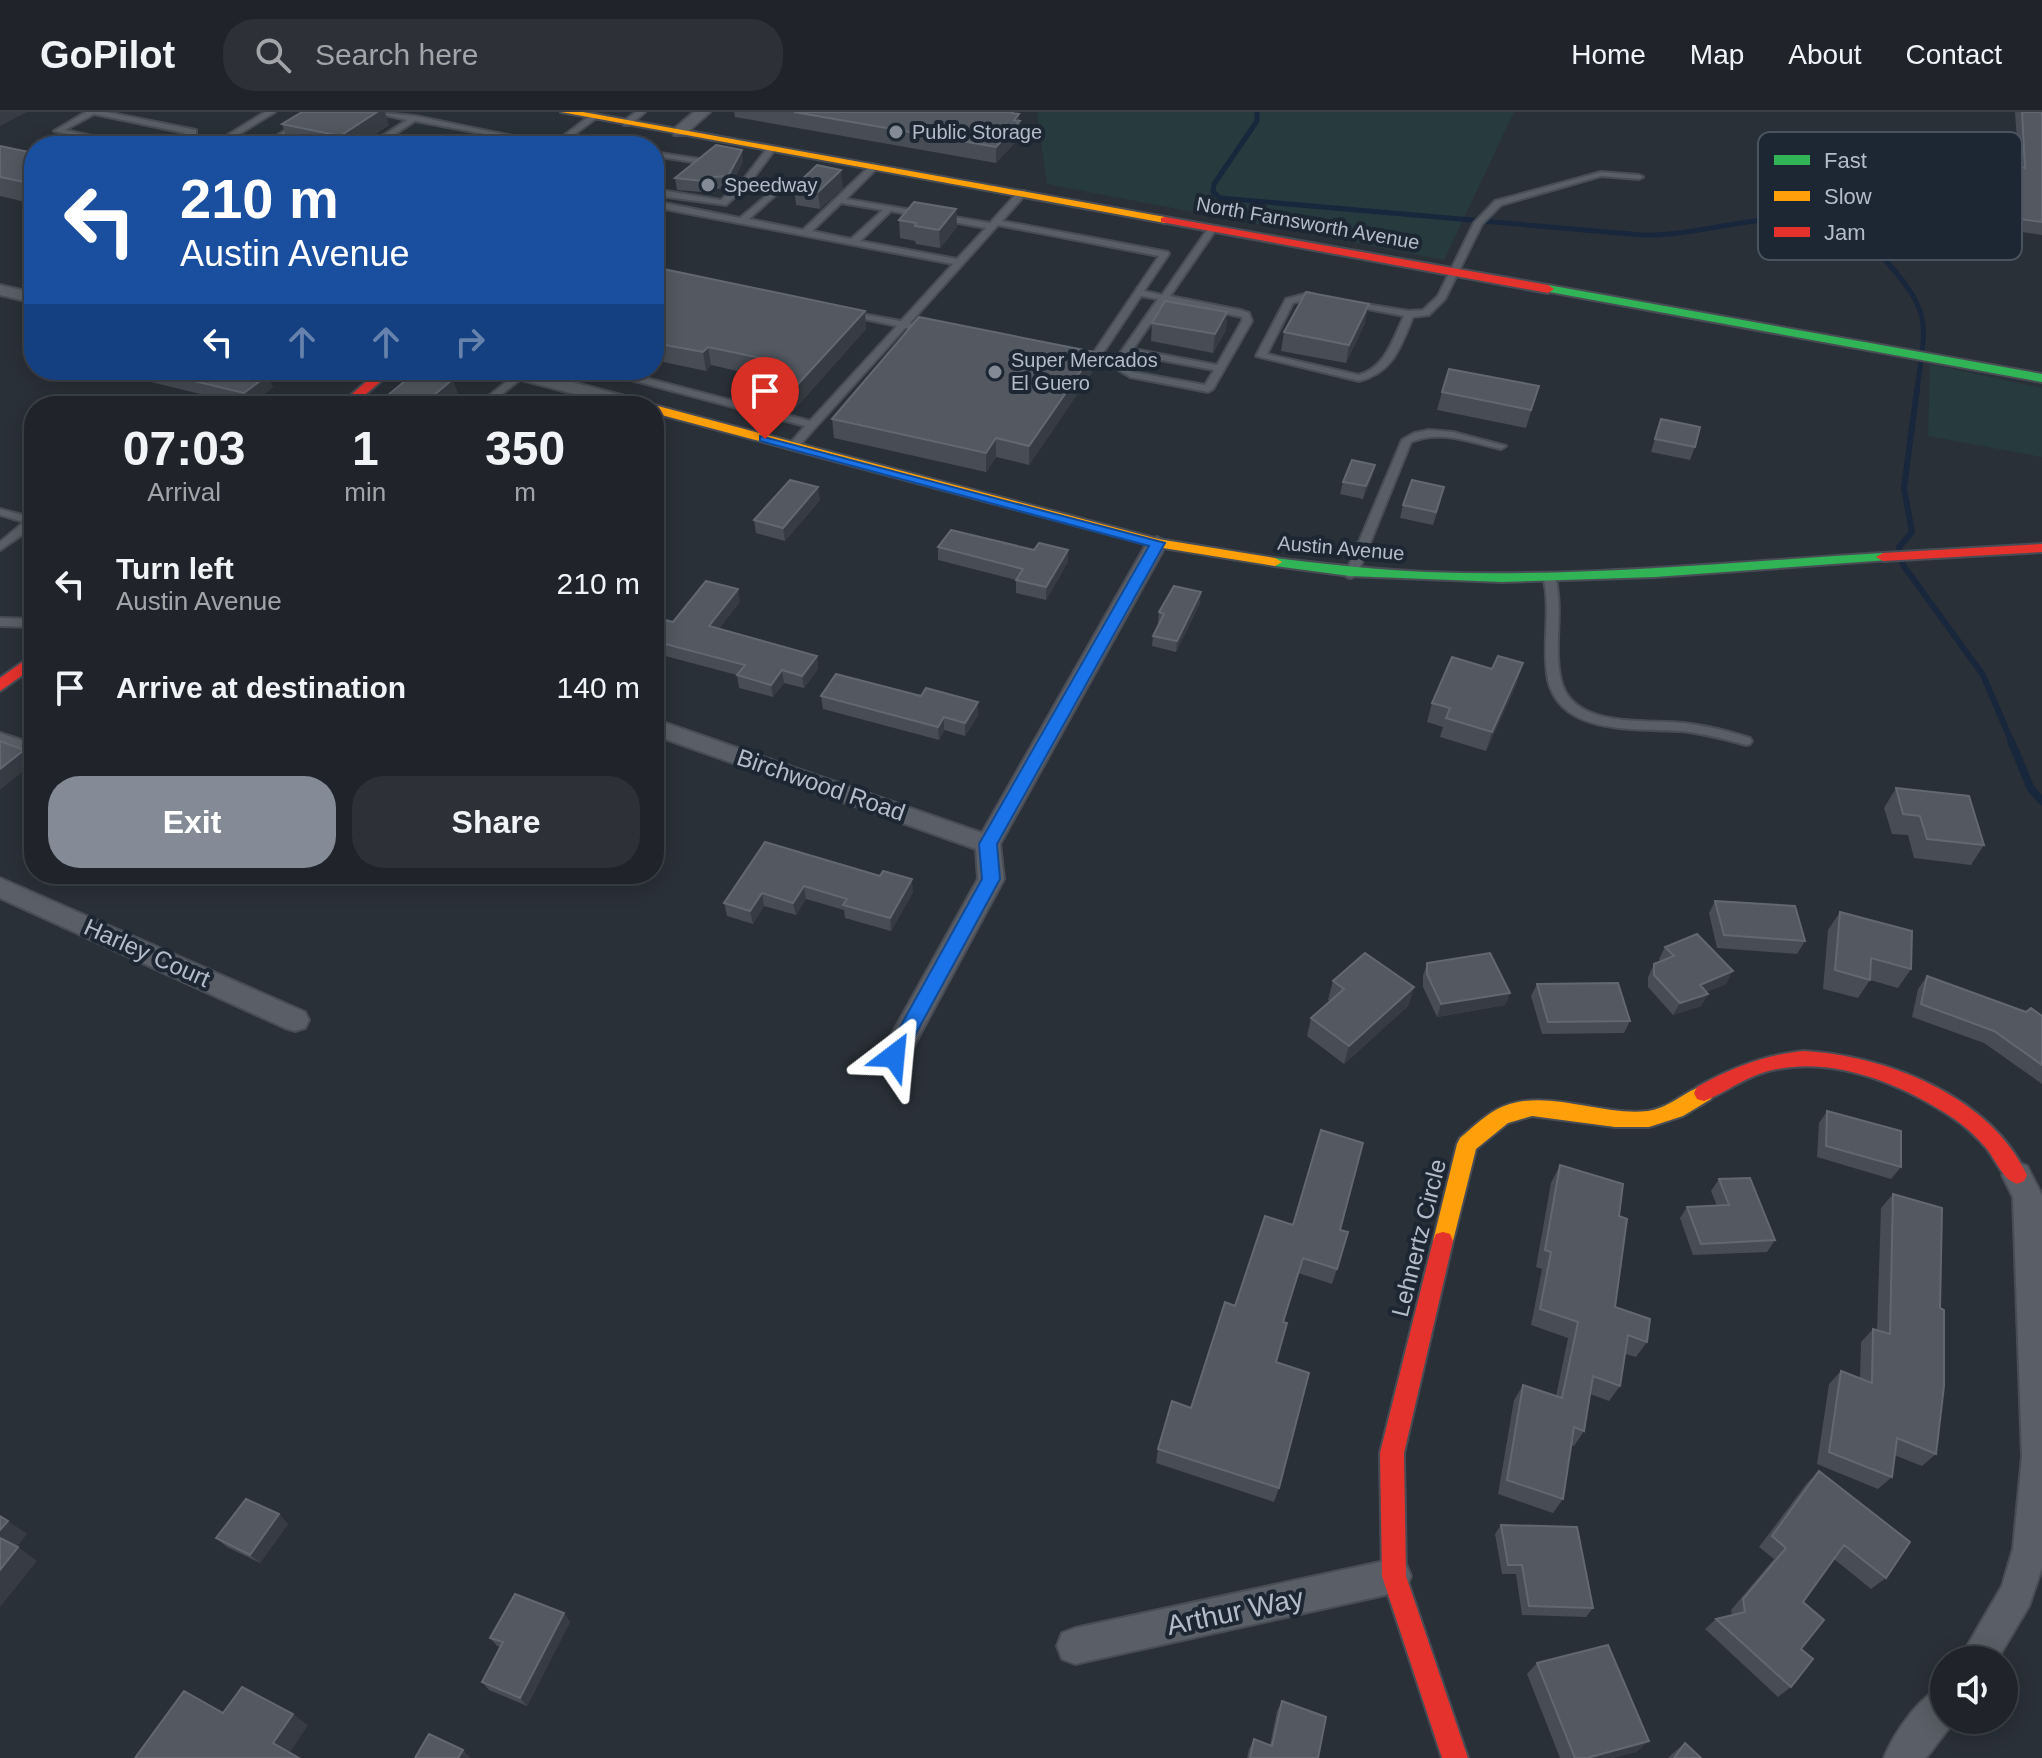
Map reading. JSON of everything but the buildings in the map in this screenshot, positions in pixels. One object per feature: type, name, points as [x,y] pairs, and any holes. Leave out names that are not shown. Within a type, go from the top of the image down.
[{"type":"street","name":"North Farnsworth Avenue","points":[[568,112],[594,117],[634,117],[679,132],[710,152],[772,148],[2042,378]]},
{"type":"street","points":[[664,145],[703,112]]},
{"type":"street","points":[[0,290],[24,296]]},
{"type":"street","points":[[356,396],[376,380]]},
{"type":"street","points":[[544,380],[604,396]]},
{"type":"street","name":"Austin Avenue","points":[[664,412],[1157,543],[1351,575],[1455,579],[1549,576],[2042,548]]},
{"type":"street","points":[[894,1056],[991,879],[988,844],[1157,543]]},
{"type":"street","points":[[0,686],[24,667]]},
{"type":"street","name":"Birchwood Road","points":[[664,731],[988,844]]},
{"type":"street","name":"Harley Court","points":[[0,887],[295,1020]]},
{"type":"street","name":"Lehnertz Circle","points":[[1455,1758],[1394,1576],[1392,1453],[1467,1144],[1494,1120],[1516,1110],[1542,1109],[1628,1122],[1663,1117],[1748,1068],[1785,1056],[1838,1058],[1874,1067],[1960,1109],[2002,1151],[2017,1175]]},
{"type":"street","points":[[1985,1646],[2017,1594],[2030,1549],[2039,1457],[2028,1197],[2017,1175]]},
{"type":"street","name":"Arthur Way","points":[[1075,1646],[1394,1576]]},
{"type":"street","points":[[1903,1758],[1930,1722]]},
{"type":"lane","points":[[83,136],[58,131],[93,112],[193,132],[186,136]]},
{"type":"lane","points":[[231,136],[271,112]]},
{"type":"lane","points":[[281,136],[319,112]]},
{"type":"lane","points":[[376,112],[507,136]]},
{"type":"lane","points":[[387,136],[424,112]]},
{"type":"lane","points":[[567,136],[594,117]]},
{"type":"lane","points":[[664,196],[723,203],[746,182],[772,148]]},
{"type":"lane","points":[[664,154],[710,152]]},
{"type":"lane","points":[[689,169],[710,152]]},
{"type":"lane","points":[[805,233],[875,166]]},
{"type":"lane","points":[[1409,314],[1383,368],[1372,376],[1359,378],[1261,356],[1289,301],[1308,296],[1409,314],[1426,313],[1442,297],[1478,223],[1498,203],[1584,182],[1601,174],[1639,177]]},
{"type":"lane","points":[[742,221],[785,182]]},
{"type":"lane","points":[[793,446],[1022,193]]},
{"type":"lane","points":[[839,200],[1165,254],[1093,361]]},
{"type":"lane","points":[[702,213],[714,202]]},
{"type":"lane","points":[[664,206],[958,262]]},
{"type":"lane","points":[[853,242],[890,208]]},
{"type":"lane","points":[[1117,365],[1213,228]]},
{"type":"lane","points":[[1065,356],[1117,365],[1130,374],[1208,389],[1247,321],[1246,315],[1139,293]]},
{"type":"lane","points":[[842,311],[939,331]]},
{"type":"lane","points":[[1127,351],[1220,368]]},
{"type":"lane","points":[[490,396],[505,380]]},
{"type":"lane","points":[[556,383],[560,380]]},
{"type":"lane","points":[[641,380],[812,425]]},
{"type":"lane","points":[[679,416],[701,396]]},
{"type":"lane","points":[[1351,575],[1407,440],[1417,434],[1432,433],[1501,446]]},
{"type":"lane","points":[[0,512],[24,518]]},
{"type":"lane","points":[[0,547],[24,532]]},
{"type":"lane","points":[[1549,576],[1556,596],[1553,667],[1558,693],[1574,709],[1596,720],[1682,727],[1746,741]]},
{"type":"lane","points":[[0,622],[24,623]]},
{"type":"lane","points":[[0,737],[24,745]]},
{"type":"green space","points":[[1037,112],[1514,112],[1444,260],[1047,184]]},
{"type":"green space","points":[[1930,364],[2042,388],[2042,457],[1928,436]]},
{"type":"waterway","points":[[1257,112],[1257,121],[1214,184],[1213,192],[1220,198],[1642,235],[1694,231],[1758,220]]},
{"type":"waterway","points":[[1885,260],[1920,309],[1923,335],[1917,391]]},
{"type":"waterway","points":[[1917,389],[1904,488],[1912,532],[1899,547],[1903,565],[1983,675],[2012,743]]},
{"type":"waterway","points":[[2011,741],[2031,789],[2042,801]]},
{"type":"traffic: fast","points":[[1548,289],[2042,378]]},
{"type":"traffic: fast","points":[[1275,562],[1350,572],[1502,578],[1655,572],[1883,557]]},
{"type":"traffic: slow","points":[[566,112],[1165,220]]},
{"type":"traffic: slow","points":[[664,412],[1157,543],[1275,562]]},
{"type":"traffic: slow","points":[[1443,1241],[1467,1144],[1502,1116],[1532,1108],[1615,1119],[1649,1119],[1676,1110],[1704,1093]]},
{"type":"traffic: jam","points":[[1165,220],[1548,289]]},
{"type":"traffic: jam","points":[[356,396],[376,380]]},
{"type":"traffic: jam","points":[[1883,557],[2042,548]]},
{"type":"traffic: jam","points":[[0,686],[24,667]]},
{"type":"traffic: jam","points":[[1704,1093],[1755,1067],[1779,1061],[1803,1058],[1852,1065],[1906,1084],[1957,1110],[1981,1129],[2017,1175]]},
{"type":"traffic: jam","points":[[1443,1241],[1392,1453],[1394,1576],[1455,1758]]},
{"type":"place","name":"Public Storage","points":[[896,132]]},
{"type":"place","name":"Speedway","points":[[708,185]]},
{"type":"place","name":"Super Mercados El Guero","points":[[995,372]]},
{"type":"route","points":[[765,439],[1157,543],[988,844],[991,879],[894,1056]]}]
